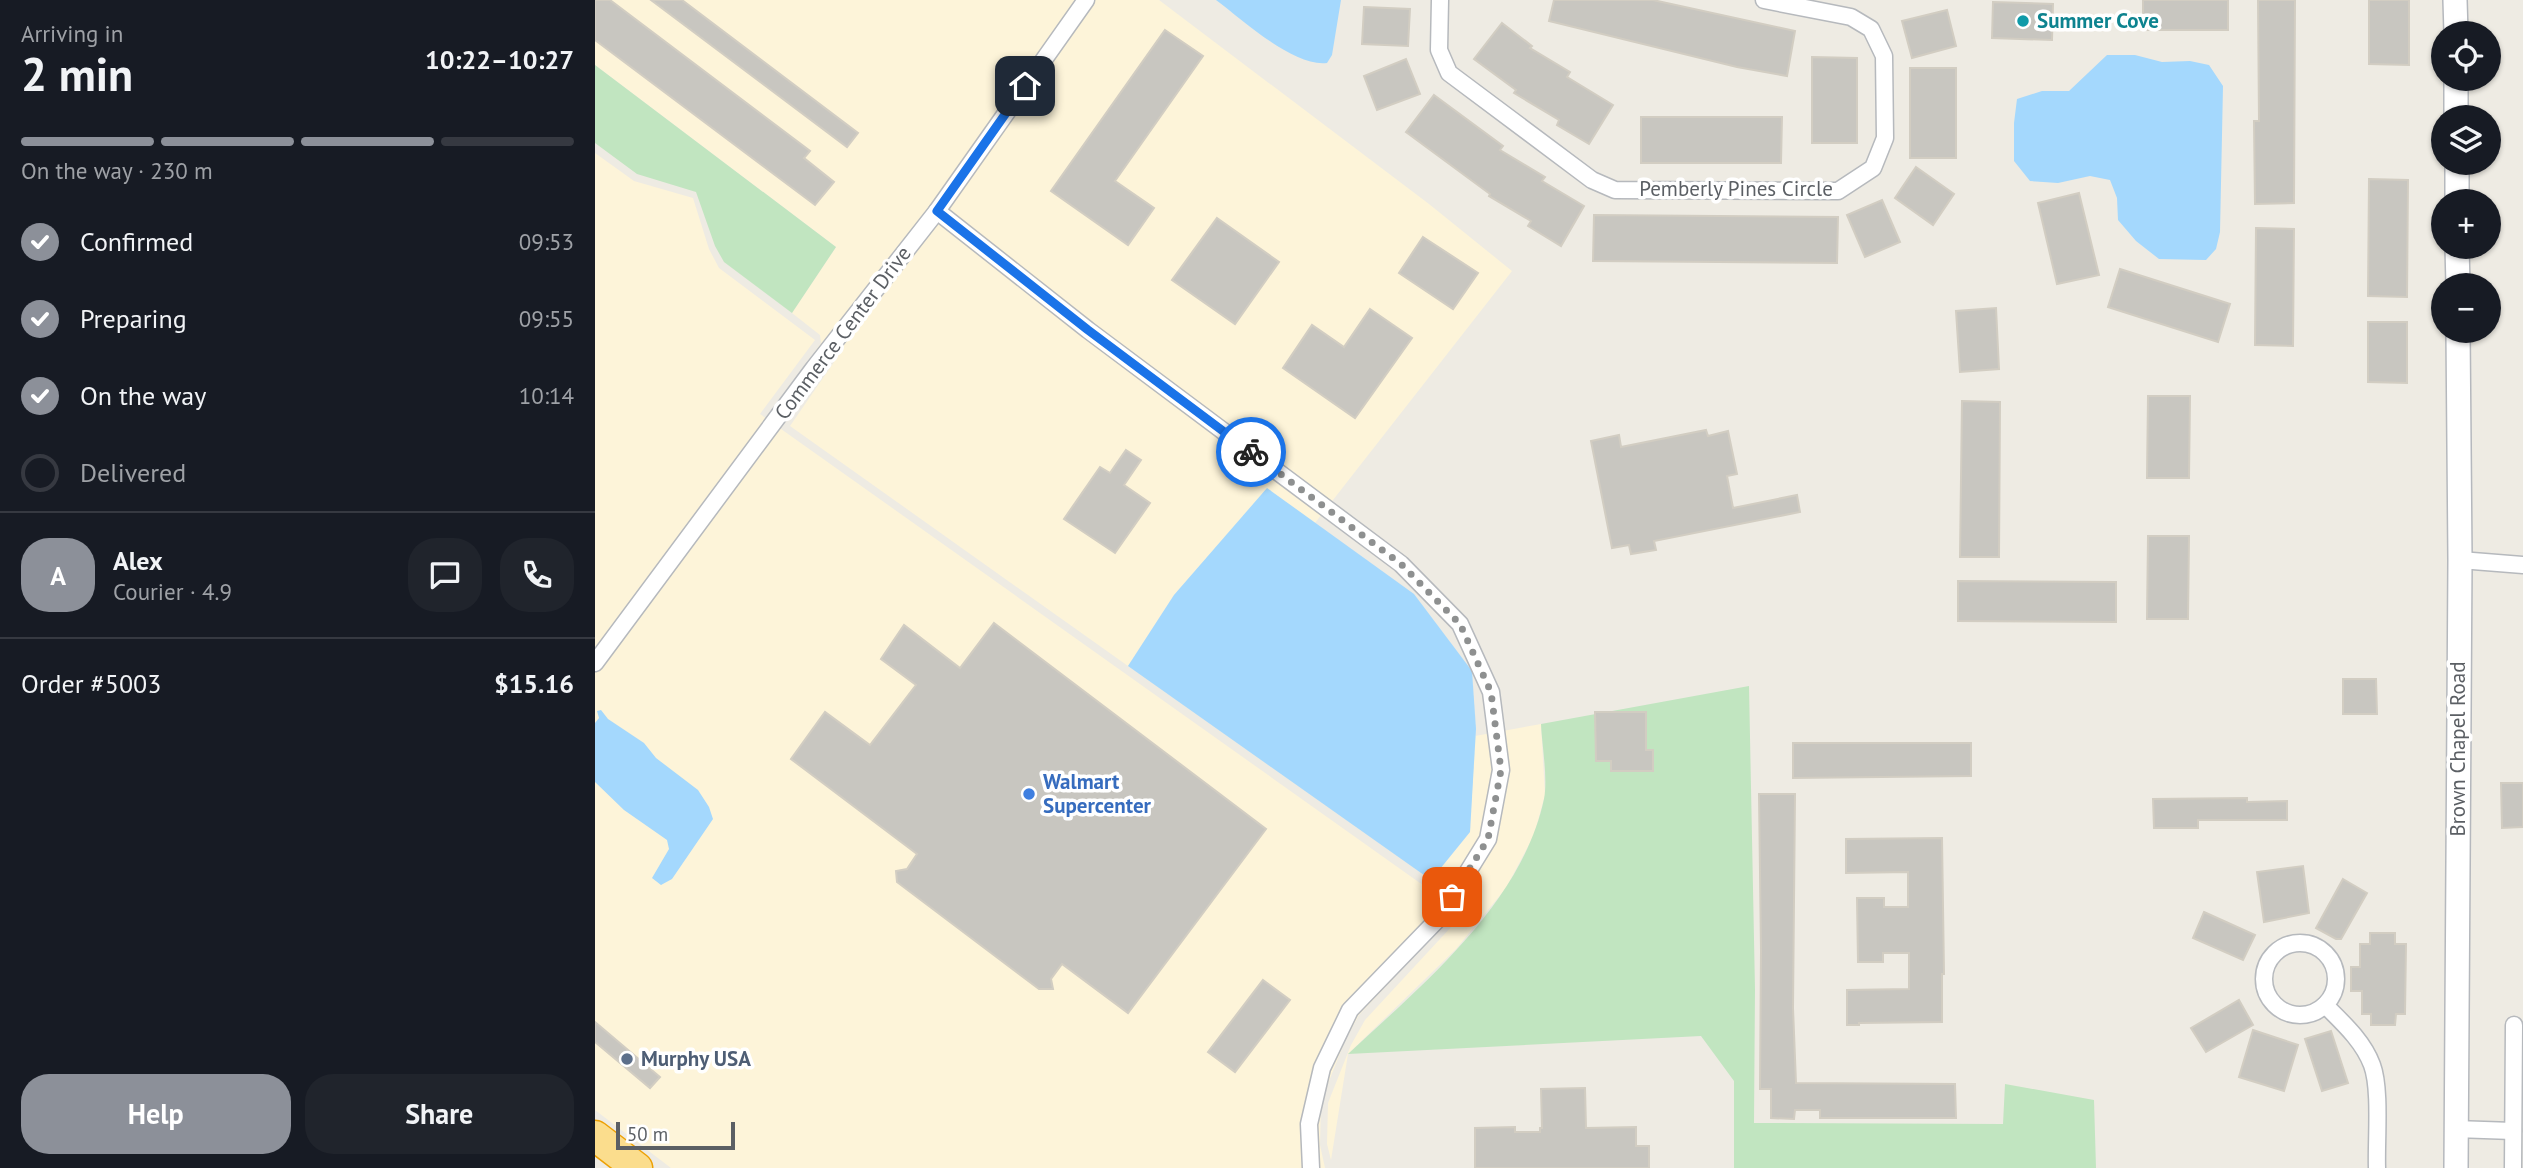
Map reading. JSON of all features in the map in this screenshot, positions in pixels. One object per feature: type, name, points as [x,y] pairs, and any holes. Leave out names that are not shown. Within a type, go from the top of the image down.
[{"type":"highway","points":[[595,1136],[636,1168]]},
{"type":"street","name":"Commerce Center Drive","points":[[595,663],[814,368],[937,211],[1086,0]]},
{"type":"street","name":"Pemberly Pines Circle","points":[[1440,0],[1439,50],[1449,73],[1592,180],[1615,190],[1838,191],[1873,168],[1885,138],[1884,56],[1871,29],[1851,17],[1764,0]]},
{"type":"street","points":[[2455,0],[2456,21]]},
{"type":"street","points":[[937,211],[1088,330],[1401,564],[1460,624],[1491,692],[1501,770],[1488,839],[1440,917],[1350,1010],[1322,1068],[1309,1124],[1311,1168]]},
{"type":"street","name":"Brown Chapel Road","points":[[2455,1168],[2460,560],[2458,343]]},
{"type":"street","points":[[2460,560],[2523,565]]},
{"type":"street","points":[[2306,943],[2326,954],[2333,963],[2336,985],[2325,1005],[2315,1013],[2302,1015],[2278,1009],[2264,988],[2263,975],[2274,953],[2284,946],[2306,943]]},
{"type":"street","points":[[2325,1005],[2353,1033],[2372,1066],[2376,1093],[2377,1168]]},
{"type":"street","points":[[2513,1168],[2514,1025]]},
{"type":"street","points":[[2455,1129],[2513,1131]]},
{"type":"shaded area","points":[[595,0],[1159,0],[1429,204],[1512,271],[1315,523],[1267,489],[1174,595],[1128,666],[790,426],[834,362],[816,350],[821,343],[820,335],[792,313],[836,247],[595,65]]},
{"type":"shaded area","points":[[595,153],[634,181],[693,198],[709,249],[719,268],[815,340],[760,414],[1458,910],[1359,1015],[1345,1041],[1321,1101],[1320,1145],[1325,1168],[671,1168],[595,1110]]},
{"type":"shaded area","points":[[1541,724],[1545,795],[1534,835],[1506,888],[1456,949],[1348,1054],[1331,1160],[1327,1144],[1328,1103],[1351,1045],[1365,1020],[1465,912],[1462,903],[1420,873],[1431,880],[1470,832],[1475,736]]},
{"type":"green space","points":[[595,65],[836,247],[792,313],[724,262],[715,246],[696,192],[637,174],[595,143]]},
{"type":"green space","points":[[1749,686],[1755,989],[1754,1123],[2003,1124],[2005,1084],[2094,1100],[2096,1168],[1734,1168],[1734,1081],[1701,1036],[1348,1054],[1466,939],[1515,873],[1532,837],[1544,799],[1541,724]]},
{"type":"water","points":[[1216,0],[1341,0],[1332,55],[1327,63],[1299,58],[1269,40]]},
{"type":"water","points":[[2107,55],[2135,55],[2162,62],[2190,61],[2209,65],[2223,86],[2220,232],[2216,249],[2206,260],[2159,259],[2136,241],[2118,220],[2117,198],[2110,180],[2090,176],[2058,183],[2030,181],[2014,161],[2017,99],[2042,91],[2069,91]]},
{"type":"water","points":[[1267,488],[1414,594],[1472,671],[1476,729],[1470,832],[1431,880],[1128,666],[1174,595]]},
{"type":"water","points":[[601,710],[608,719],[644,743],[656,758],[698,790],[709,807],[713,819],[672,879],[661,885],[652,878],[669,849],[667,840],[624,810],[595,782],[595,723],[599,718],[597,711]]},
{"type":"building","points":[[595,0],[610,0],[810,151],[804,158],[834,182],[815,205],[595,40]]},
{"type":"building","points":[[651,0],[682,0],[858,133],[847,147]]},
{"type":"building","points":[[1554,0],[1653,0],[1795,31],[1787,76],[1737,67],[1549,21]]},
{"type":"building","points":[[2143,0],[2228,0],[2228,30],[2143,30]]},
{"type":"building","points":[[2258,0],[2295,0],[2294,203],[2255,204],[2254,121],[2259,121]]},
{"type":"building","points":[[2369,0],[2409,0],[2409,65],[2369,64]]},
{"type":"building","name":"Summer Cove","points":[[1993,2],[2053,4],[2052,40],[1992,38]]},
{"type":"building","points":[[1364,7],[1410,9],[1408,46],[1362,44]]},
{"type":"building","points":[[1947,10],[1956,46],[1912,58],[1902,21]]},
{"type":"building","points":[[1502,23],[1532,46],[1530,48],[1570,72],[1567,77],[1613,105],[1589,144],[1557,125],[1559,120],[1514,93],[1516,90],[1474,59]]},
{"type":"building","points":[[1165,30],[1203,56],[1115,181],[1154,208],[1128,245],[1051,191]]},
{"type":"building","points":[[1812,57],[1857,58],[1857,143],[1812,143]]},
{"type":"building","points":[[1406,59],[1420,94],[1377,110],[1364,76]]},
{"type":"building","points":[[1910,68],[1956,68],[1956,158],[1910,158]]},
{"type":"building","points":[[1434,95],[1503,146],[1500,150],[1545,177],[1542,181],[1584,206],[1561,246],[1528,226],[1531,221],[1489,196],[1490,194],[1406,132]]},
{"type":"building","points":[[1641,117],[1782,117],[1781,163],[1641,163]]},
{"type":"building","points":[[1916,167],[1954,194],[1933,225],[1895,198]]},
{"type":"building","points":[[2369,179],[2408,180],[2407,297],[2368,296]]},
{"type":"building","points":[[2079,193],[2099,275],[2057,284],[2038,203]]},
{"type":"building","points":[[1882,200],[1900,242],[1865,257],[1847,215]]},
{"type":"building","points":[[1594,215],[1838,217],[1837,263],[1593,261]]},
{"type":"building","points":[[1217,218],[1279,262],[1235,324],[1172,280]]},
{"type":"building","points":[[2256,228],[2294,229],[2293,346],[2255,345]]},
{"type":"building","points":[[1423,237],[1478,273],[1453,309],[1399,273]]},
{"type":"building","points":[[2120,269],[2230,304],[2218,342],[2108,307]]},
{"type":"building","points":[[1996,308],[1999,369],[1960,372],[1956,311]]},
{"type":"building","points":[[1370,309],[1412,338],[1355,418],[1283,368],[1312,325],[1344,347]]},
{"type":"building","points":[[2368,322],[2407,322],[2407,383],[2368,382]]},
{"type":"building","points":[[2148,396],[2190,396],[2189,478],[2147,478]]},
{"type":"building","points":[[1962,401],[2000,402],[1999,557],[1960,557]]},
{"type":"building","points":[[1706,430],[1708,436],[1728,431],[1737,474],[1727,476],[1733,508],[1797,495],[1800,512],[1654,541],[1656,550],[1631,554],[1629,545],[1612,548],[1591,441],[1619,435],[1621,447]]},
{"type":"building","points":[[1126,450],[1141,460],[1124,485],[1150,503],[1115,553],[1064,519],[1100,467],[1110,473]]},
{"type":"building","points":[[2148,536],[2189,536],[2188,619],[2147,619]]},
{"type":"building","points":[[1958,581],[2116,582],[2116,622],[1958,621]]},
{"type":"building","name":"Walmart Supercenter","points":[[994,623],[1266,829],[1128,1013],[1062,964],[1051,979],[1053,989],[1039,989],[897,882],[896,871],[907,869],[917,854],[791,759],[825,712],[870,745],[916,685],[881,659],[904,625],[960,668]]},
{"type":"building","points":[[2343,679],[2376,679],[2377,714],[2343,714]]},
{"type":"building","points":[[1595,712],[1646,712],[1646,750],[1653,750],[1653,771],[1611,771],[1611,761],[1596,761]]},
{"type":"building","points":[[1793,743],[1971,743],[1971,776],[1793,778]]},
{"type":"building","points":[[2501,783],[2523,783],[2523,827],[2502,828]]},
{"type":"building","points":[[1759,794],[1795,794],[1793,1008],[1796,1083],[1955,1084],[1956,1118],[1820,1118],[1820,1110],[1795,1110],[1794,1119],[1771,1118],[1771,1089],[1760,1089]]},
{"type":"building","points":[[2247,798],[2247,802],[2287,801],[2287,820],[2198,820],[2198,828],[2154,828],[2153,799]]},
{"type":"building","points":[[1942,838],[1942,1022],[1847,1025],[1847,990],[1909,989],[1909,953],[1883,953],[1883,962],[1858,962],[1857,898],[1884,898],[1884,907],[1908,907],[1908,872],[1846,873],[1846,839]]},
{"type":"building","points":[[2303,866],[2309,913],[2264,922],[2257,872]]},
{"type":"building","points":[[2343,879],[2367,893],[2341,939],[2336,939],[2316,928]]},
{"type":"building","points":[[2204,912],[2255,935],[2243,960],[2193,938]]},
{"type":"building","points":[[2370,933],[2395,933],[2395,944],[2406,944],[2405,1014],[2396,1014],[2395,1025],[2371,1025],[2371,1014],[2362,1014],[2362,991],[2351,991],[2351,967],[2360,967],[2360,944],[2370,944]]},
{"type":"building","points":[[1263,980],[1290,1000],[1235,1072],[1208,1052]]},
{"type":"building","points":[[2239,1000],[2253,1025],[2206,1052],[2191,1028]]},
{"type":"building","name":"Murphy USA","points":[[595,1022],[660,1077],[650,1088],[595,1042]]},
{"type":"building","points":[[2253,1030],[2298,1045],[2284,1091],[2239,1077]]},
{"type":"building","points":[[2331,1031],[2348,1083],[2322,1091],[2305,1039]]},
{"type":"building","points":[[1585,1088],[1586,1128],[1636,1127],[1636,1146],[1649,1146],[1649,1168],[1475,1168],[1475,1128],[1515,1127],[1515,1132],[1540,1132],[1541,1089]]},
{"type":"way so far","points":[[1251,452],[1401,564],[1460,624],[1491,692],[1501,770],[1488,839],[1452,897]]},
{"type":"place","name":"Summer Cove","points":[[2023,21]]},
{"type":"place","name":"Walmart Supercenter","points":[[1029,794]]},
{"type":"place","name":"Murphy USA","points":[[627,1059]]},
{"type":"route","points":[[1025,86],[937,211],[1088,330],[1251,452]]}]
